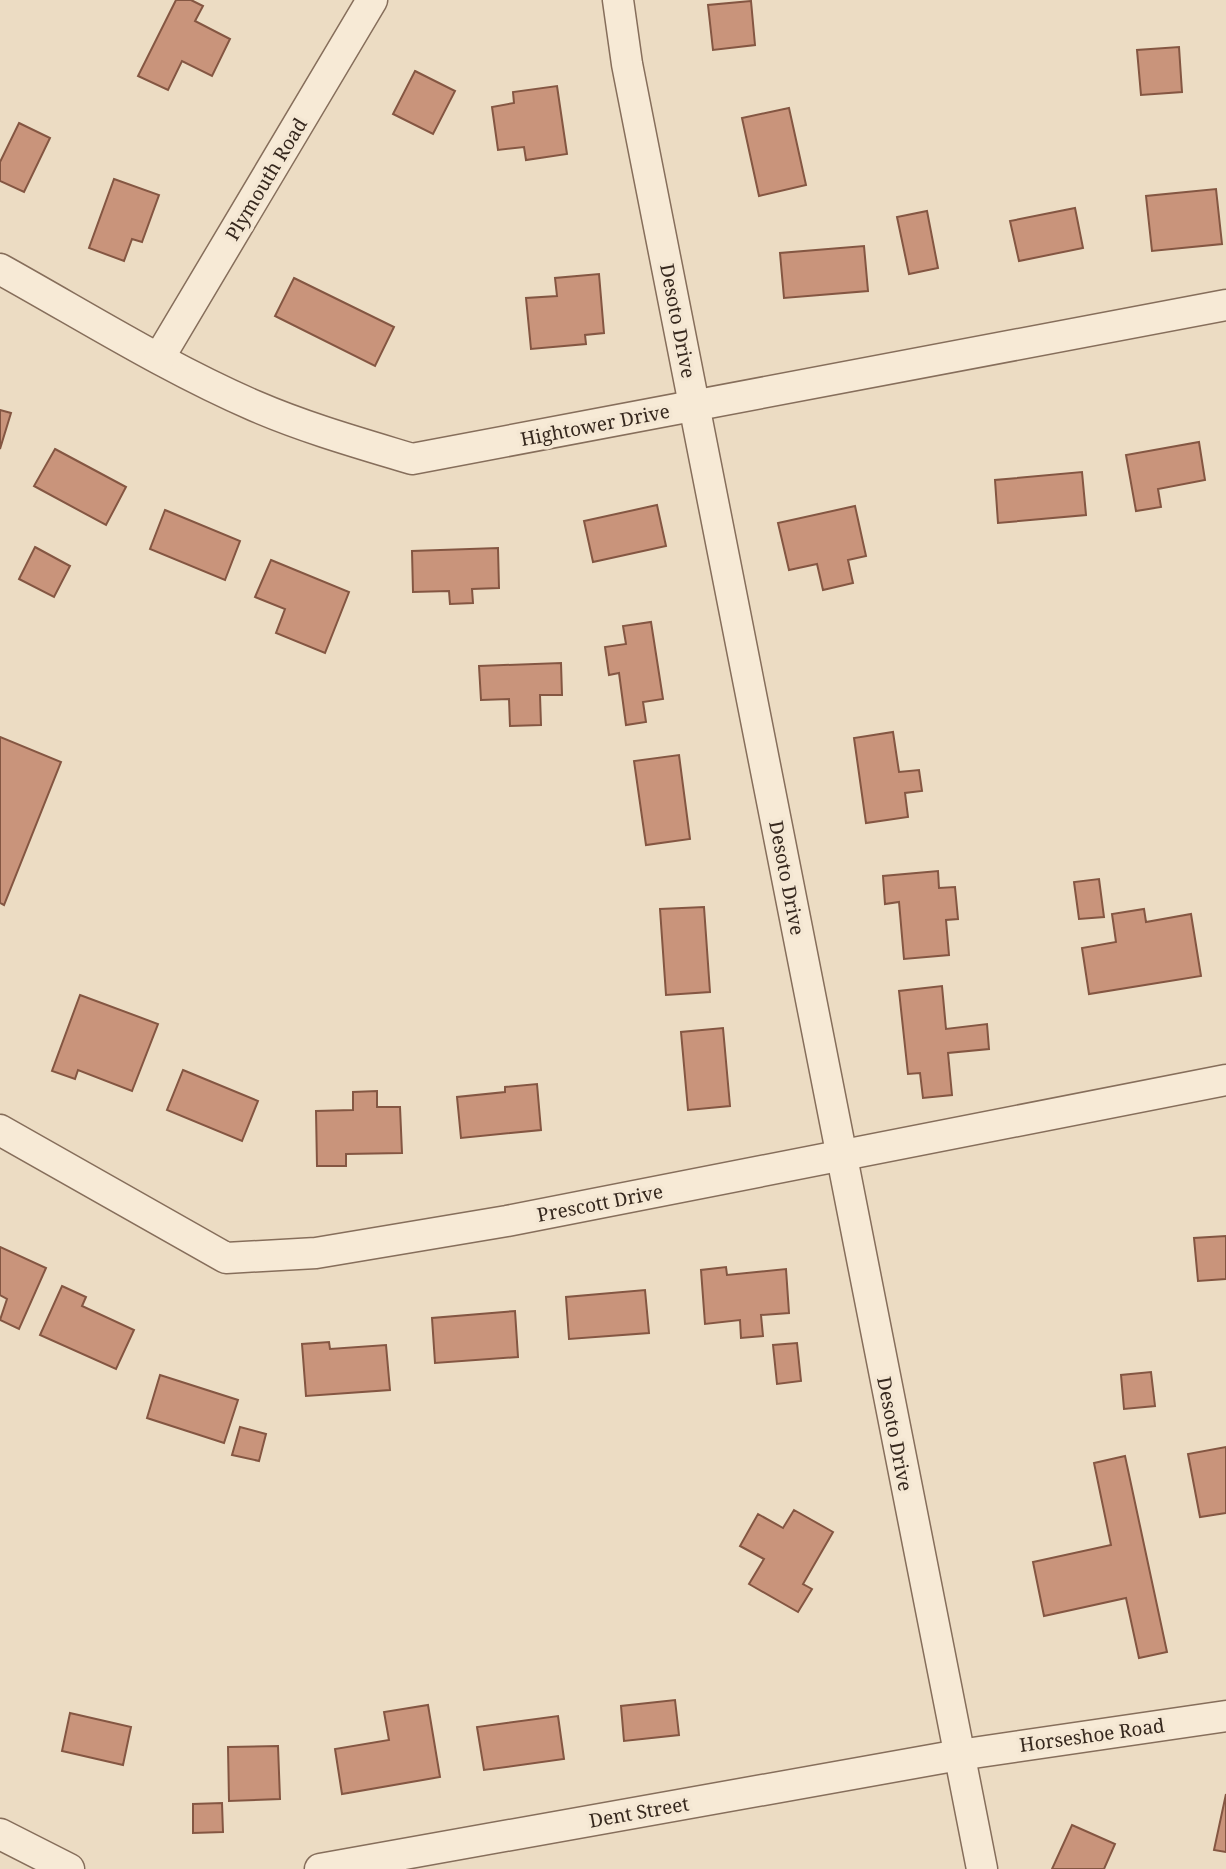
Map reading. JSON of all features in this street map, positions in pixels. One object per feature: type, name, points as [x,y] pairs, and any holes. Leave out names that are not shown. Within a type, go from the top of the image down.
[{"type":"street","name":"Plymouth Road","points":[[159,358],[372,0]]},
{"type":"street","name":"Desoto Drive","points":[[618,0],[627,64],[982,1869]]},
{"type":"street","name":"Hightower Drive","points":[[0,269],[159,358],[253,405],[320,431],[412,459],[1226,304]]},
{"type":"street","name":"Prescott Drive","points":[[0,1130],[226,1258],[330,1251],[506,1221],[1226,1080]]},
{"type":"street","name":"Horseshoe Road","points":[[958,1755],[1226,1716]]},
{"type":"street","name":"Dent Street","points":[[320,1869],[958,1755]]},
{"type":"street","points":[[0,1834],[69,1869]]},
{"type":"building","points":[[176,0],[191,0],[203,6],[195,21],[230,39],[212,76],[182,61],[168,90],[138,76]]},
{"type":"building","points":[[751,1],[755,45],[713,50],[708,5]]},
{"type":"building","points":[[1179,47],[1182,92],[1141,95],[1137,50]]},
{"type":"building","points":[[415,71],[455,91],[433,134],[393,114]]},
{"type":"building","points":[[557,86],[567,154],[526,160],[524,147],[498,150],[492,107],[514,103],[513,92]]},
{"type":"building","points":[[789,108],[806,185],[759,196],[742,118]]},
{"type":"building","points":[[19,123],[50,138],[24,192],[0,181],[0,162]]},
{"type":"building","points":[[114,179],[159,195],[142,242],[132,239],[124,261],[89,248]]},
{"type":"building","points":[[1216,189],[1222,244],[1152,251],[1146,196]]},
{"type":"building","points":[[1075,208],[1083,248],[1019,261],[1010,221]]},
{"type":"building","points":[[927,211],[938,268],[909,274],[897,217]]},
{"type":"building","points":[[864,246],[868,291],[784,298],[780,253]]},
{"type":"building","points":[[599,274],[604,333],[585,335],[586,344],[531,349],[526,298],[557,296],[555,278]]},
{"type":"building","points":[[294,278],[394,327],[375,366],[275,316]]},
{"type":"building","points":[[0,410],[11,413],[0,449]]},
{"type":"building","points":[[1199,442],[1205,480],[1158,489],[1161,507],[1136,511],[1126,455]]},
{"type":"building","points":[[55,449],[126,487],[106,525],[34,486]]},
{"type":"building","points":[[1082,472],[1086,515],[998,523],[995,480]]},
{"type":"building","points":[[657,505],[666,546],[593,562],[584,521]]},
{"type":"building","points":[[855,506],[866,556],[848,560],[853,583],[823,590],[817,564],[789,570],[778,523]]},
{"type":"building","points":[[165,510],[240,541],[225,580],[150,549]]},
{"type":"building","points":[[35,547],[70,566],[54,597],[19,579]]},
{"type":"building","points":[[498,548],[499,588],[472,589],[473,603],[450,604],[449,591],[413,592],[412,551]]},
{"type":"building","points":[[271,560],[349,592],[325,653],[276,633],[285,609],[255,597]]},
{"type":"building","points":[[651,622],[663,699],[643,702],[646,722],[626,725],[619,673],[609,675],[605,647],[626,644],[623,626]]},
{"type":"building","points":[[561,663],[562,695],[540,695],[541,725],[510,726],[509,699],[481,700],[479,666]]},
{"type":"building","points":[[893,732],[899,772],[919,770],[922,791],[905,793],[908,817],[866,823],[854,738]]},
{"type":"building","points":[[0,737],[61,762],[4,905],[0,903]]},
{"type":"building","points":[[679,755],[690,839],[646,845],[634,761]]},
{"type":"building","points":[[938,871],[939,888],[955,887],[958,919],[946,920],[949,955],[904,959],[899,902],[885,904],[883,876]]},
{"type":"building","points":[[1099,879],[1104,917],[1079,919],[1074,882]]},
{"type":"building","points":[[704,907],[710,992],[666,995],[660,909]]},
{"type":"building","points":[[1144,909],[1146,922],[1191,914],[1201,976],[1089,994],[1082,948],[1116,942],[1112,914]]},
{"type":"building","points":[[942,986],[946,1029],[987,1024],[989,1049],[948,1053],[952,1095],[923,1098],[920,1073],[908,1074],[899,991]]},
{"type":"building","points":[[80,995],[158,1024],[132,1091],[78,1070],[75,1079],[52,1071]]},
{"type":"building","points":[[723,1028],[730,1106],[688,1110],[681,1032]]},
{"type":"building","points":[[183,1070],[258,1101],[242,1141],[167,1110]]},
{"type":"building","points":[[537,1084],[541,1130],[461,1138],[457,1097],[505,1092],[505,1087]]},
{"type":"building","points":[[377,1091],[377,1107],[400,1107],[402,1153],[346,1154],[346,1166],[317,1166],[316,1111],[353,1110],[353,1092]]},
{"type":"building","points":[[1226,1236],[1226,1279],[1198,1281],[1194,1238]]},
{"type":"building","points":[[0,1247],[46,1268],[19,1329],[0,1320],[7,1299],[0,1295]]},
{"type":"building","points":[[726,1267],[727,1275],[786,1269],[789,1313],[761,1315],[763,1336],[741,1338],[740,1320],[705,1324],[701,1270]]},
{"type":"building","points":[[62,1286],[86,1297],[82,1306],[134,1330],[116,1369],[40,1335]]},
{"type":"building","points":[[645,1290],[649,1333],[569,1339],[566,1297]]},
{"type":"building","points":[[515,1311],[518,1357],[435,1363],[432,1318]]},
{"type":"building","points":[[329,1342],[330,1349],[386,1345],[390,1390],[306,1396],[302,1344]]},
{"type":"building","points":[[797,1343],[801,1381],[777,1384],[773,1345]]},
{"type":"building","points":[[1151,1372],[1155,1406],[1124,1409],[1121,1375]]},
{"type":"building","points":[[160,1375],[238,1400],[224,1443],[147,1418]]},
{"type":"building","points":[[240,1427],[266,1434],[259,1461],[232,1455]]},
{"type":"building","points":[[1226,1447],[1226,1513],[1200,1517],[1188,1454]]},
{"type":"building","points":[[1125,1456],[1167,1652],[1139,1658],[1126,1598],[1044,1616],[1033,1562],[1111,1545],[1094,1463]]},
{"type":"building","points":[[794,1510],[833,1532],[803,1584],[812,1589],[798,1612],[749,1584],[764,1559],[740,1546],[758,1514],[783,1528]]},
{"type":"building","points":[[675,1700],[679,1735],[624,1741],[621,1706]]},
{"type":"building","points":[[428,1705],[440,1777],[342,1794],[335,1749],[389,1740],[384,1712]]},
{"type":"building","points":[[70,1713],[131,1727],[123,1765],[62,1751]]},
{"type":"building","points":[[558,1716],[564,1759],[484,1770],[477,1727]]},
{"type":"building","points":[[278,1746],[280,1799],[229,1801],[228,1747]]},
{"type":"building","points":[[1226,1794],[1226,1852],[1214,1850]]},
{"type":"building","points":[[222,1803],[223,1832],[193,1833],[193,1804]]},
{"type":"building","points":[[1072,1825],[1115,1844],[1104,1869],[1052,1869]]}]
